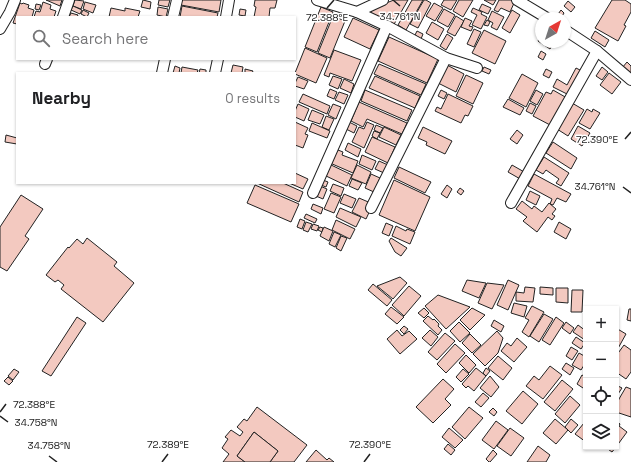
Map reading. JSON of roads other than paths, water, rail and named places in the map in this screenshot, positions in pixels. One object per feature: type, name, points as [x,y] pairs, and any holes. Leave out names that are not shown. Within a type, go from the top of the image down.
[{"type":"street","points":[[0,29],[15,0]]},
{"type":"street","points":[[63,16],[69,0]]},
{"type":"street","points":[[173,16],[177,0]]},
{"type":"street","points":[[226,16],[229,0]]},
{"type":"street","points":[[317,0],[357,12],[387,26],[446,58],[477,68]]},
{"type":"street","points":[[357,12],[383,0]]},
{"type":"street","points":[[517,0],[536,12]]},
{"type":"street","points":[[313,193],[387,26]]},
{"type":"street","points":[[571,34],[597,51],[631,80]]},
{"type":"street","points":[[511,203],[597,51]]},
{"type":"street","points":[[371,208],[446,58]]},
{"type":"street","points":[[162,72],[165,60]]},
{"type":"street","points":[[215,72],[218,60]]}]
